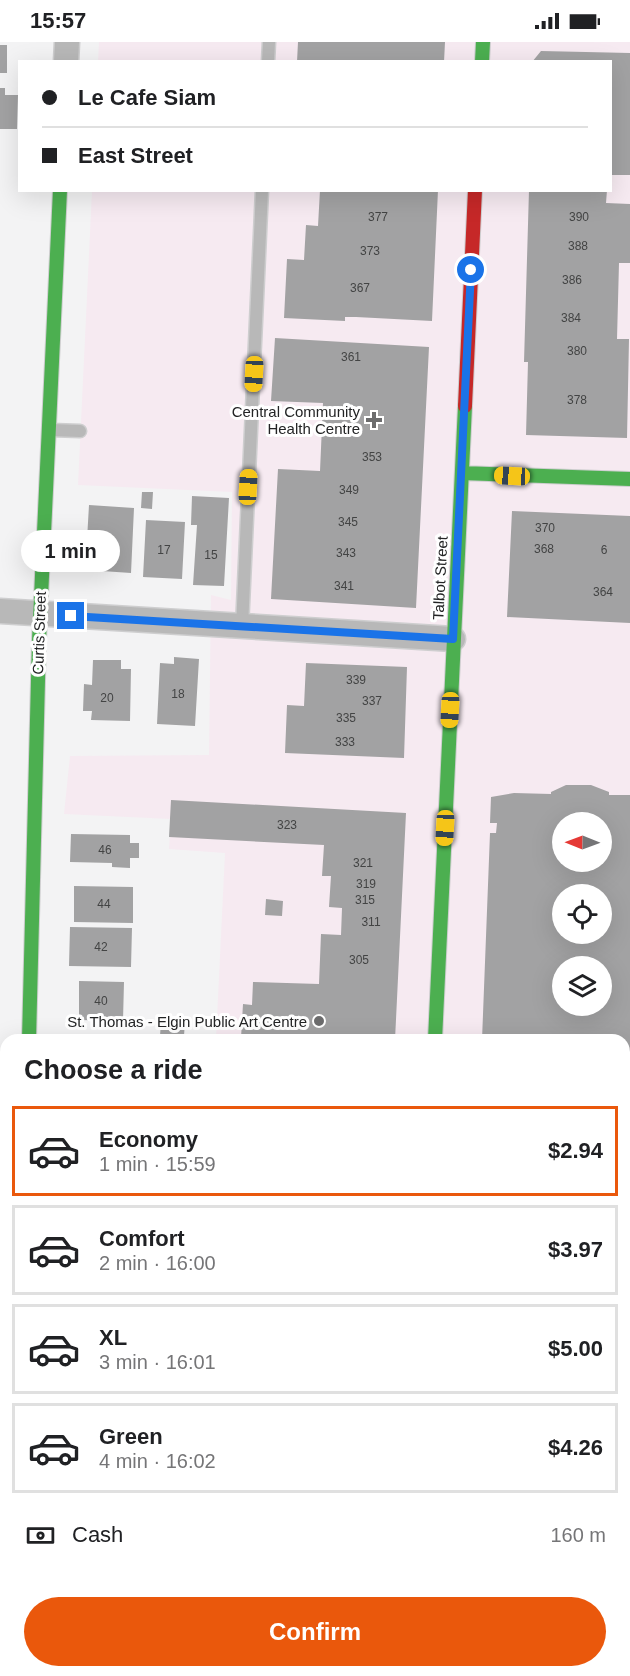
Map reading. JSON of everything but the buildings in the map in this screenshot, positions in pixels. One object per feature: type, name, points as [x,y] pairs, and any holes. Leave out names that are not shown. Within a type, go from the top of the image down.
[{"type":"street","points":[[66,60],[67,42]]},
{"type":"street","points":[[482,60],[483,42]]},
{"type":"street","name":"Curtis Street","points":[[29,1034],[40,614],[60,192]]},
{"type":"street","name":"Talbot Street","points":[[435,1034],[475,192]]},
{"type":"street","points":[[462,473],[630,479]]},
{"type":"street","points":[[0,611],[453,639]]},
{"type":"lane","points":[[268,60],[269,42]]},
{"type":"lane","points":[[242,627],[262,192]]},
{"type":"lane","points":[[49,429],[80,431]]},
{"type":"shaded area","points":[[99,42],[630,42],[630,1034],[216,1034],[225,853],[169,849],[171,819],[64,814],[70,756],[209,755],[211,595],[231,600],[232,492],[78,485],[92,192],[612,192],[612,60],[98,60]]},
{"type":"traffic: fast","points":[[482,60],[483,42]]},
{"type":"traffic: fast","points":[[29,1034],[39,640],[60,192]]},
{"type":"traffic: fast","points":[[435,1034],[465,406]]},
{"type":"traffic: fast","points":[[462,473],[630,479]]},
{"type":"traffic: jam","points":[[465,406],[475,192]]},
{"type":"place","name":"Central Community Health Centre","points":[[374,420]]},
{"type":"place","name":"St. Thomas - Elgin Public Art Centre","points":[[319,1021]]},
{"type":"route","points":[[71,616],[453,639],[465,438],[471,270]]}]
